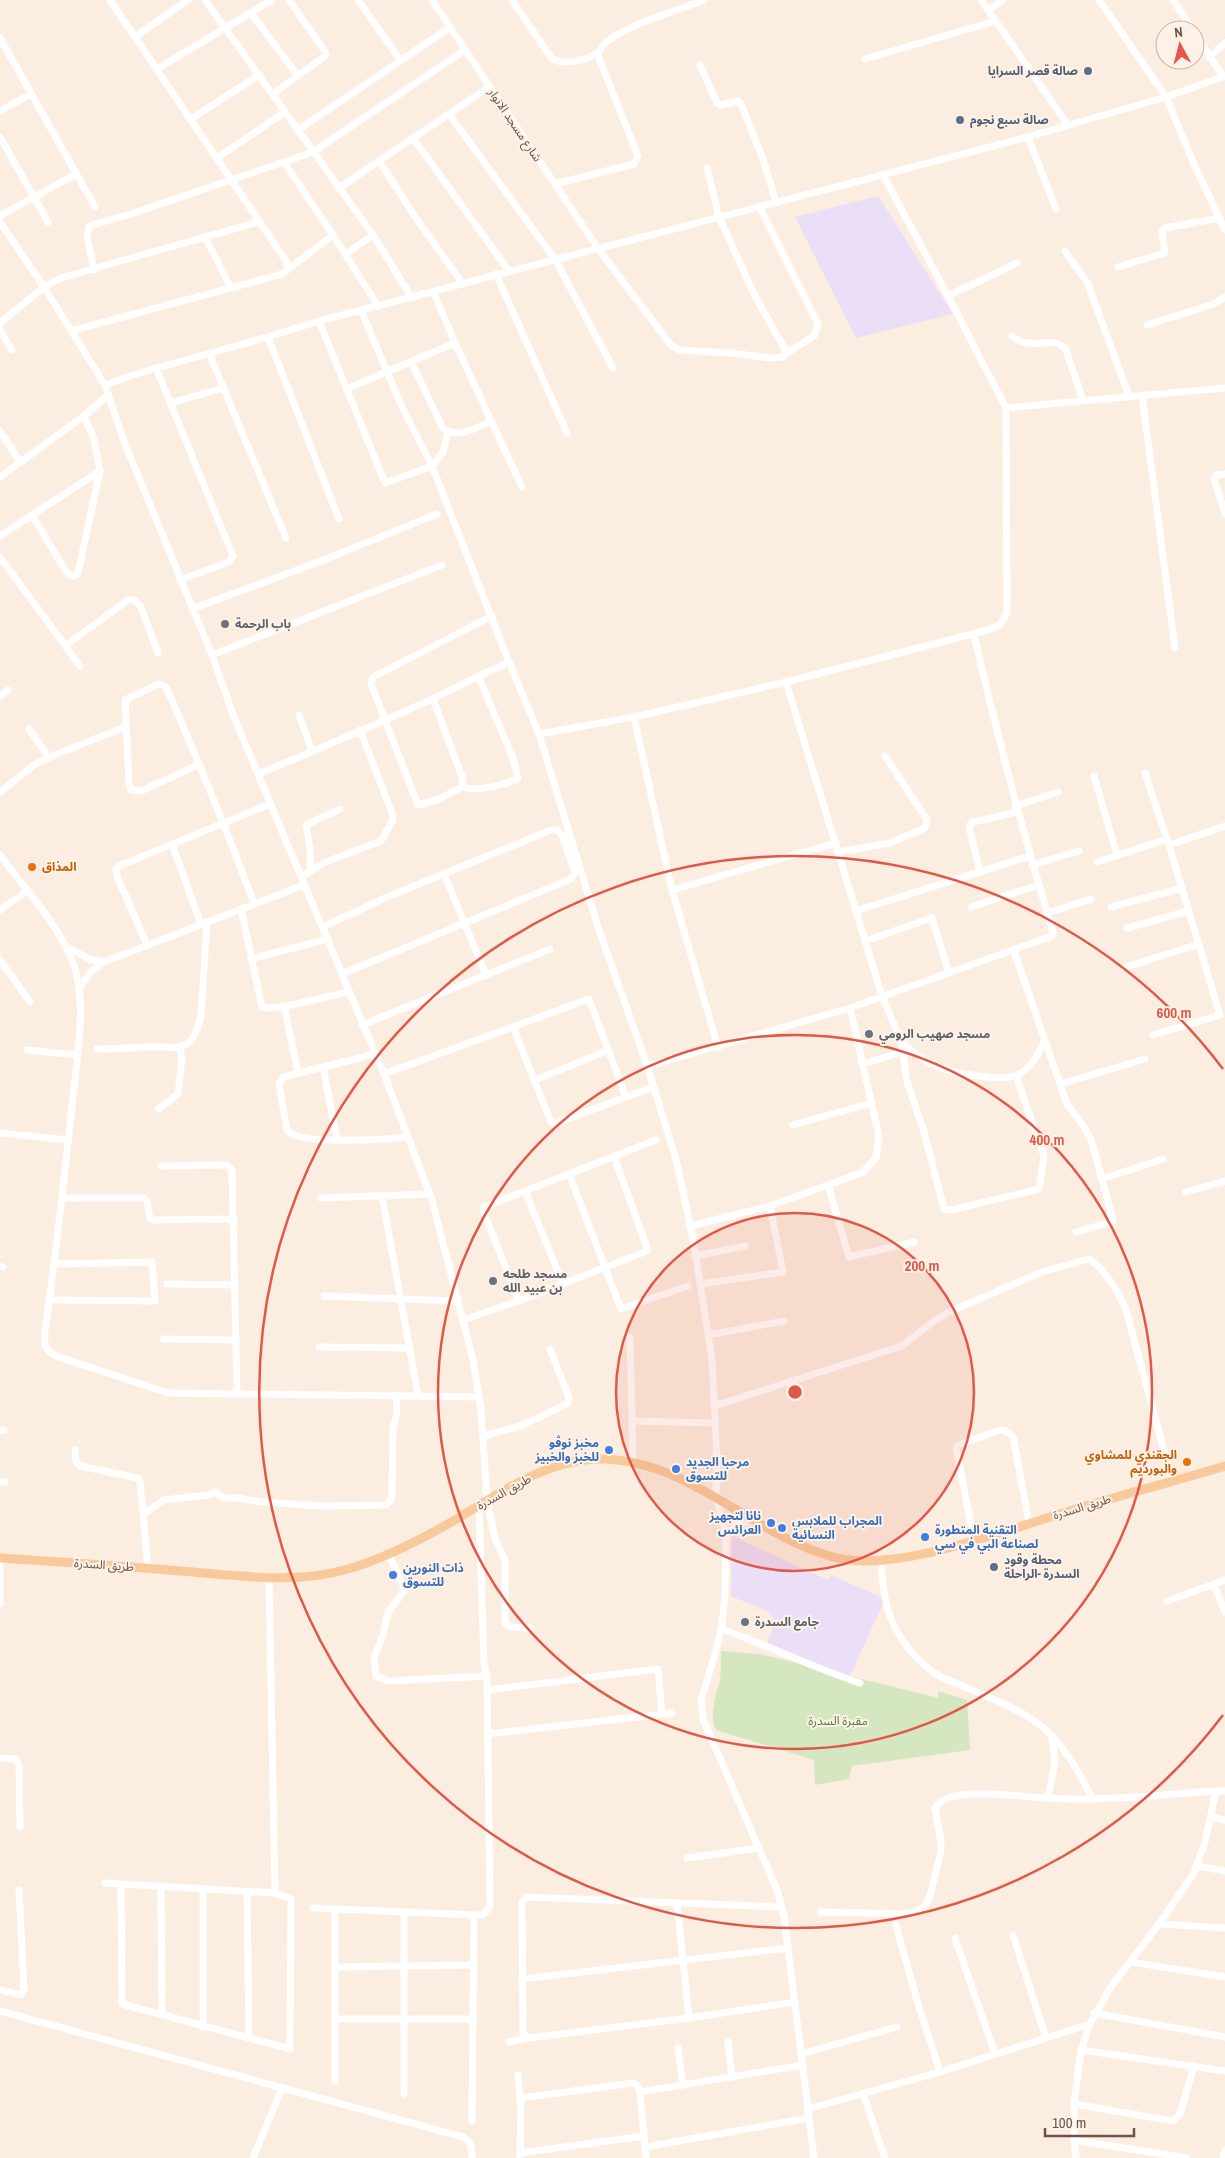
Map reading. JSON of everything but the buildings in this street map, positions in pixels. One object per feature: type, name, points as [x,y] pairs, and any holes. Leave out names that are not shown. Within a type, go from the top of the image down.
[{"type":"main road","name":"طريق السدرة","points":[[0,1558],[269,1577],[331,1574],[389,1555],[523,1480],[555,1467],[594,1459],[633,1462],[696,1484],[774,1533],[825,1554],[853,1560],[880,1560],[921,1554],[974,1540],[1172,1480],[1225,1466]]},
{"type":"street","points":[[110,0],[136,36],[258,222],[286,261],[288,267]]},
{"type":"street","points":[[136,36],[188,0]]},
{"type":"street","points":[[205,0],[372,235],[412,298]]},
{"type":"street","points":[[157,69],[272,0]]},
{"type":"street","points":[[272,94],[325,56],[326,53],[289,0]]},
{"type":"street","points":[[358,0],[401,61]]},
{"type":"street","name":"شارع مسجد الانوار","points":[[432,0],[599,250],[675,348],[770,358],[782,357],[787,353]]},
{"type":"street","points":[[512,0],[552,59],[560,63],[572,62],[597,53],[608,40],[643,23],[704,0]]},
{"type":"street","points":[[982,0],[1068,125]]},
{"type":"street","points":[[988,10],[1003,0]]},
{"type":"street","points":[[1099,0],[1166,96],[1177,127],[1225,230]]},
{"type":"street","points":[[1174,0],[1186,20]]},
{"type":"street","points":[[251,13],[298,76]]},
{"type":"street","points":[[865,58],[996,21]]},
{"type":"street","points":[[298,130],[449,28]]},
{"type":"street","points":[[0,38],[95,207]]},
{"type":"street","points":[[1209,57],[1225,43]]},
{"type":"street","points":[[94,270],[87,236],[89,226],[313,152],[465,50]]},
{"type":"street","points":[[105,386],[156,368],[319,321],[434,293],[496,274],[599,250],[759,206],[1028,137],[1166,96],[1224,76],[1205,50]]},
{"type":"street","points":[[555,184],[634,164],[637,160],[638,156],[597,53]]},
{"type":"street","points":[[700,65],[717,103],[721,105],[738,101],[741,104],[763,159],[776,202]]},
{"type":"street","points":[[191,120],[259,75]]},
{"type":"street","points":[[339,188],[489,87]]},
{"type":"street","points":[[0,111],[31,94]]},
{"type":"street","points":[[217,158],[285,112]]},
{"type":"street","points":[[449,114],[556,261],[613,368]]},
{"type":"street","points":[[0,137],[48,222]]},
{"type":"street","points":[[1028,137],[1056,209]]},
{"type":"street","points":[[413,138],[509,271]]},
{"type":"street","points":[[379,161],[463,284]]},
{"type":"street","points":[[284,162],[346,254],[378,306]]},
{"type":"street","points":[[707,168],[719,217],[755,296],[787,353],[814,336],[818,331],[818,324],[759,206]]},
{"type":"street","points":[[0,216],[76,174]]},
{"type":"street","points":[[539,734],[634,717],[786,682],[974,635],[1000,625],[1007,613],[1006,408],[883,175]]},
{"type":"street","points":[[1118,267],[1165,253],[1162,232],[1165,228],[1220,218]]},
{"type":"street","points":[[0,222],[44,287],[105,386],[123,439],[212,656],[234,717],[384,1074],[408,1137],[429,1194],[473,1360],[483,1436],[487,1501],[495,1539],[505,1560],[505,1623],[510,1627],[530,1628]]},
{"type":"street","points":[[0,323],[44,287],[61,278],[258,222]]},
{"type":"street","points":[[71,331],[282,274],[288,267],[333,235]]},
{"type":"street","points":[[346,254],[372,235]]},
{"type":"street","points":[[205,237],[230,288]]},
{"type":"street","points":[[1065,251],[1088,284],[1128,396]]},
{"type":"street","points":[[948,296],[1017,264]]},
{"type":"street","points":[[496,274],[567,433]]},
{"type":"street","points":[[434,293],[455,343],[522,486]]},
{"type":"street","points":[[1146,325],[1214,304],[1225,297]]},
{"type":"street","points":[[361,310],[386,372],[432,466],[539,734],[599,930],[648,1068],[652,1087],[678,1163],[712,1362],[716,1497],[726,1535],[725,1594],[721,1629],[701,1700],[703,1719],[777,1890],[782,1907],[814,2158]]},
{"type":"street","points":[[319,321],[385,483],[432,466],[443,452],[448,432]]},
{"type":"street","points":[[0,330],[12,350]]},
{"type":"street","points":[[1012,336],[1022,342],[1053,343],[1063,346],[1083,400]]},
{"type":"street","points":[[268,337],[338,519]]},
{"type":"street","points":[[346,389],[455,343]]},
{"type":"street","points":[[209,354],[286,538]]},
{"type":"street","points":[[411,362],[443,428],[448,432],[454,434],[492,421]]},
{"type":"street","points":[[156,368],[233,556],[229,562],[180,580]]},
{"type":"street","points":[[170,403],[223,388]]},
{"type":"street","points":[[1006,408],[1225,388]]},
{"type":"street","points":[[0,477],[84,416],[108,395]]},
{"type":"street","points":[[1142,395],[1175,648]]},
{"type":"street","points":[[32,516],[66,573],[72,576],[76,575],[78,573],[100,470],[94,439],[84,416]]},
{"type":"street","points":[[0,431],[20,462]]},
{"type":"street","points":[[0,536],[100,470]]},
{"type":"street","points":[[1225,474],[1217,475],[1214,479],[1225,514]]},
{"type":"street","points":[[192,610],[437,514]]},
{"type":"street","points":[[0,557],[80,666]]},
{"type":"street","points":[[212,656],[442,565]]},
{"type":"street","points":[[66,646],[128,600],[135,600],[141,607],[158,653]]},
{"type":"street","points":[[477,677],[480,680],[513,758],[518,780],[484,788],[471,789],[462,787],[437,800],[418,805],[371,684],[373,676],[492,616]]},
{"type":"street","points":[[648,1068],[649,1066],[850,1008],[1052,936],[1053,932],[1016,809],[974,635]]},
{"type":"street","points":[[258,774],[433,699],[509,662]]},
{"type":"street","points":[[786,682],[882,996],[901,1041],[907,1082],[922,1127],[942,1206],[946,1210],[1038,1190],[1040,1187],[1044,1156],[1016,1076]]},
{"type":"street","points":[[200,764],[141,791],[134,792],[129,784],[124,700],[158,684],[167,688],[200,764],[224,822],[254,903]]},
{"type":"street","points":[[0,696],[8,690]]},
{"type":"street","points":[[433,699],[463,775],[462,787]]},
{"type":"street","points":[[299,715],[312,751]]},
{"type":"street","points":[[634,717],[672,890],[718,1047]]},
{"type":"street","points":[[0,792],[34,765],[125,727]]},
{"type":"street","points":[[29,729],[49,758]]},
{"type":"street","points":[[301,877],[326,862],[381,841],[393,820],[360,730]]},
{"type":"street","points":[[839,852],[890,843],[925,828],[927,825],[927,820],[886,756]]},
{"type":"street","points":[[1145,772],[1220,1015],[1153,1036]]},
{"type":"street","points":[[1094,776],[1117,855]]},
{"type":"street","points":[[980,872],[969,826],[974,822],[1016,809],[1058,792]]},
{"type":"street","points":[[147,945],[117,876],[116,869],[122,864],[270,804]]},
{"type":"street","points":[[310,872],[310,848],[306,826],[340,809]]},
{"type":"street","points":[[1097,862],[1225,826]]},
{"type":"street","points":[[323,927],[551,830],[557,830],[562,834],[575,872],[574,877],[342,974]]},
{"type":"street","points":[[672,890],[836,843]]},
{"type":"street","points":[[97,1050],[180,1048],[191,1040],[200,1022],[204,923],[172,844]]},
{"type":"street","points":[[1032,865],[1079,851]]},
{"type":"street","points":[[0,856],[65,946],[75,969],[79,988],[77,1055],[44,1345],[50,1353],[163,1392],[396,1394],[479,1397]]},
{"type":"street","points":[[856,911],[1030,856]]},
{"type":"street","points":[[444,874],[486,975]]},
{"type":"street","points":[[79,988],[91,972],[103,962],[304,885]]},
{"type":"street","points":[[971,908],[1038,885]]},
{"type":"street","points":[[1111,907],[1182,888]]},
{"type":"street","points":[[0,910],[27,891]]},
{"type":"street","points":[[1047,913],[1091,899]]},
{"type":"street","points":[[240,909],[262,1007],[284,1006],[348,992]]},
{"type":"street","points":[[1126,928],[1189,911]]},
{"type":"street","points":[[865,941],[932,918],[949,973]]},
{"type":"street","points":[[251,959],[328,939]]},
{"type":"street","points":[[1126,967],[1199,944]]},
{"type":"street","points":[[65,946],[89,960],[103,962]]},
{"type":"street","points":[[362,1025],[550,949]]},
{"type":"street","points":[[1014,951],[1067,1104],[1091,1139],[1113,1222],[1076,1232]]},
{"type":"street","points":[[0,960],[30,1002]]},
{"type":"street","points":[[384,1074],[589,999],[626,1097]]},
{"type":"street","points":[[284,1006],[298,1072]]},
{"type":"street","points":[[690,1226],[770,1206],[863,1172],[877,1156],[879,1136],[850,1008]]},
{"type":"street","points":[[513,1027],[554,1124],[652,1087]]},
{"type":"street","points":[[901,1041],[924,1060],[938,1067],[1001,1078],[1016,1076],[1033,1063],[1045,1042]]},
{"type":"street","points":[[159,1109],[178,1094],[182,1054],[180,1048]]},
{"type":"street","points":[[26,1050],[77,1055]]},
{"type":"street","points":[[535,1080],[609,1050]]},
{"type":"street","points":[[862,1064],[903,1052]]},
{"type":"street","points":[[375,1054],[282,1077],[279,1081],[288,1133],[299,1138],[336,1140],[408,1137]]},
{"type":"street","points":[[1060,1084],[1145,1059]]},
{"type":"street","points":[[323,1067],[336,1140]]},
{"type":"street","points":[[793,1125],[872,1103]]},
{"type":"street","points":[[0,1133],[68,1140]]},
{"type":"street","points":[[519,1301],[483,1208],[486,1205],[656,1140]]},
{"type":"street","points":[[463,1320],[605,1268],[648,1249],[614,1156]]},
{"type":"street","points":[[1102,1179],[1163,1159]]},
{"type":"street","points":[[161,1166],[222,1165],[229,1167],[233,1172],[237,1393]]},
{"type":"street","points":[[569,1174],[621,1309],[688,1286]]},
{"type":"street","points":[[1185,1192],[1225,1181]]},
{"type":"street","points":[[828,1185],[849,1257],[914,1242]]},
{"type":"street","points":[[525,1191],[563,1284]]},
{"type":"street","points":[[321,1198],[429,1194]]},
{"type":"street","points":[[382,1196],[418,1395]]},
{"type":"street","points":[[62,1198],[144,1198],[147,1202],[150,1218],[153,1220],[234,1219]]},
{"type":"street","points":[[700,1284],[783,1272],[770,1206]]},
{"type":"street","points":[[695,1256],[744,1246]]},
{"type":"street","points":[[714,1406],[902,1346],[934,1320],[949,1312],[1042,1272],[1089,1260],[1120,1293],[1172,1480]]},
{"type":"street","points":[[49,1300],[155,1301],[152,1262],[54,1264]]},
{"type":"street","points":[[167,1284],[235,1286]]},
{"type":"street","points":[[324,1296],[458,1301]]},
{"type":"street","points":[[708,1335],[784,1321]]},
{"type":"street","points":[[630,1337],[633,1462]]},
{"type":"street","points":[[164,1339],[236,1340]]},
{"type":"street","points":[[319,1347],[409,1348]]},
{"type":"street","points":[[483,1436],[521,1426],[568,1402],[569,1398],[550,1349]]},
{"type":"street","points":[[144,1514],[164,1500],[215,1492],[224,1498],[238,1498],[269,1503],[320,1506],[386,1505],[390,1502],[392,1496],[393,1429],[397,1412],[396,1394]]},
{"type":"street","points":[[632,1421],[714,1423]]},
{"type":"street","points":[[974,1540],[956,1448],[958,1445],[1000,1430],[1006,1431],[1013,1436],[1029,1523]]},
{"type":"street","points":[[75,1450],[76,1463],[80,1466],[139,1480],[144,1514],[148,1568]]},
{"type":"street","points":[[313,1908],[483,1915],[490,1907],[487,1690],[484,1664],[479,1506]]},
{"type":"street","points":[[726,1535],[738,1523],[754,1521]]},
{"type":"street","points":[[389,1555],[405,1590],[388,1612],[383,1635],[374,1658],[376,1676],[388,1681],[486,1676]]},
{"type":"street","points":[[0,1558],[0,1604]]},
{"type":"street","points":[[880,1560],[888,1613],[897,1631],[926,1668],[939,1676],[1023,1713],[1037,1723],[1052,1736],[1079,1772],[1092,1798]]},
{"type":"street","points":[[269,1577],[275,1893]]},
{"type":"street","points":[[1166,1601],[1225,1580]]},
{"type":"street","points":[[1214,1584],[1225,1612]]},
{"type":"street","points":[[721,1629],[830,1673],[860,1683]]},
{"type":"street","points":[[487,1690],[658,1669],[662,1714]]},
{"type":"street","points":[[488,1734],[672,1713]]},
{"type":"street","points":[[1048,1798],[1055,1762],[1052,1736]]},
{"type":"street","points":[[0,1758],[13,1758],[18,1762],[20,1769],[20,1827]]},
{"type":"street","points":[[1076,2158],[1074,2104],[1081,2050],[1094,2013],[1159,1924],[1197,1866],[1211,1817],[1216,1791]]},
{"type":"street","points":[[821,1912],[910,1914],[924,1908],[930,1896],[941,1850],[941,1841],[934,1811],[943,1800],[968,1794],[1092,1798],[1225,1791]]},
{"type":"street","points":[[1211,1817],[1225,1820]]},
{"type":"street","points":[[687,1858],[759,1848]]},
{"type":"street","points":[[1197,1866],[1225,1870]]},
{"type":"street","points":[[105,1883],[275,1893],[291,1899],[290,2049],[122,2004],[121,1884]]},
{"type":"street","points":[[161,1887],[162,2015]]},
{"type":"street","points":[[203,1889],[203,2026]]},
{"type":"street","points":[[0,1990],[21,1995],[24,1990],[20,1890]]},
{"type":"street","points":[[247,1892],[249,2038]]},
{"type":"street","points":[[529,2038],[524,2037],[523,2034],[522,1902],[526,1897],[782,1907]]},
{"type":"street","points":[[677,1903],[689,2018]]},
{"type":"street","points":[[334,1909],[335,2082]]},
{"type":"street","points":[[404,1912],[404,2094]]},
{"type":"street","points":[[472,2121],[474,1915]]},
{"type":"street","points":[[1159,1924],[1225,1928]]},
{"type":"street","points":[[896,1925],[916,1998],[940,2072]]},
{"type":"street","points":[[1013,1935],[1046,2038]]},
{"type":"street","points":[[955,1938],[995,2054]]},
{"type":"street","points":[[522,1979],[788,1948]]},
{"type":"street","points":[[1130,1962],[1225,1977]]},
{"type":"street","points":[[335,1967],[474,1965]]},
{"type":"street","points":[[509,2042],[795,2002]]},
{"type":"street","points":[[0,2011],[463,2137],[471,2144],[472,2158]]},
{"type":"street","points":[[1094,2013],[1225,2036]]},
{"type":"street","points":[[335,2020],[473,2019]]},
{"type":"street","points":[[808,2109],[940,2072],[1090,2024]]},
{"type":"street","points":[[802,2054],[897,2027]]},
{"type":"street","points":[[728,2042],[732,2077]]},
{"type":"street","points":[[678,2048],[684,2085]]},
{"type":"street","points":[[1081,2050],[1225,2071]]},
{"type":"street","points":[[640,2092],[803,2065]]},
{"type":"street","points":[[1074,2104],[1173,2121],[1180,2114],[1194,2066]]},
{"type":"street","points":[[518,2075],[520,2156],[644,2136]]},
{"type":"street","points":[[520,2102],[521,2098],[525,2097],[628,2084],[637,2085],[640,2092],[646,2158]]},
{"type":"street","points":[[253,2158],[282,2088]]},
{"type":"street","points":[[863,2094],[885,2158]]},
{"type":"street","points":[[645,2147],[809,2118]]},
{"type":"street","points":[[1074,2140],[1187,2158]]},
{"type":"street","points":[[1223,2158],[1225,2150]]},
{"type":"shaded area","points":[[878,196],[953,314],[856,338],[795,217]]},
{"type":"shaded area","points":[[732,1536],[828,1580],[831,1575],[885,1599],[848,1680],[767,1643],[776,1621],[769,1612],[731,1596]]},
{"type":"green space","name":"مقبرة السدرة","points":[[721,1651],[760,1654],[938,1698],[938,1691],[967,1700],[970,1750],[852,1766],[849,1779],[815,1785],[814,1760],[716,1730],[713,1712],[720,1679]]},
{"type":"place","name":"صالة قصر السرايا","points":[[1088,71]]},
{"type":"place","name":"صالة سبع نجوم","points":[[960,120]]},
{"type":"place","name":"باب الرحمة","points":[[225,624]]},
{"type":"place","name":"المذاق","points":[[32,867]]},
{"type":"place","name":"مسجد صهيب الرومي","points":[[869,1034]]},
{"type":"place","name":"مسجد طلحه بن عبيد الله","points":[[493,1281]]},
{"type":"place","name":"مخبز نوڤو للخبز والخبيز","points":[[609,1450]]},
{"type":"place","name":"الجقندي للمشاوي والبورديم","points":[[1187,1462]]},
{"type":"place","name":"مرحبا الجديد للتسوق","points":[[676,1469]]},
{"type":"place","name":"نانا لتجهيز العرائس","points":[[771,1523]]},
{"type":"place","name":"المجراب للملابس النسائية","points":[[782,1528]]},
{"type":"place","name":"التقنية المتطورة لصناعة البي في سي","points":[[925,1537]]},
{"type":"place","name":"محطة وقود السدرة -الراحلة","points":[[994,1567]]},
{"type":"place","name":"ذات النورين للتسوق","points":[[393,1575]]},
{"type":"place","name":"جامع السدرة","points":[[745,1622]]}]
